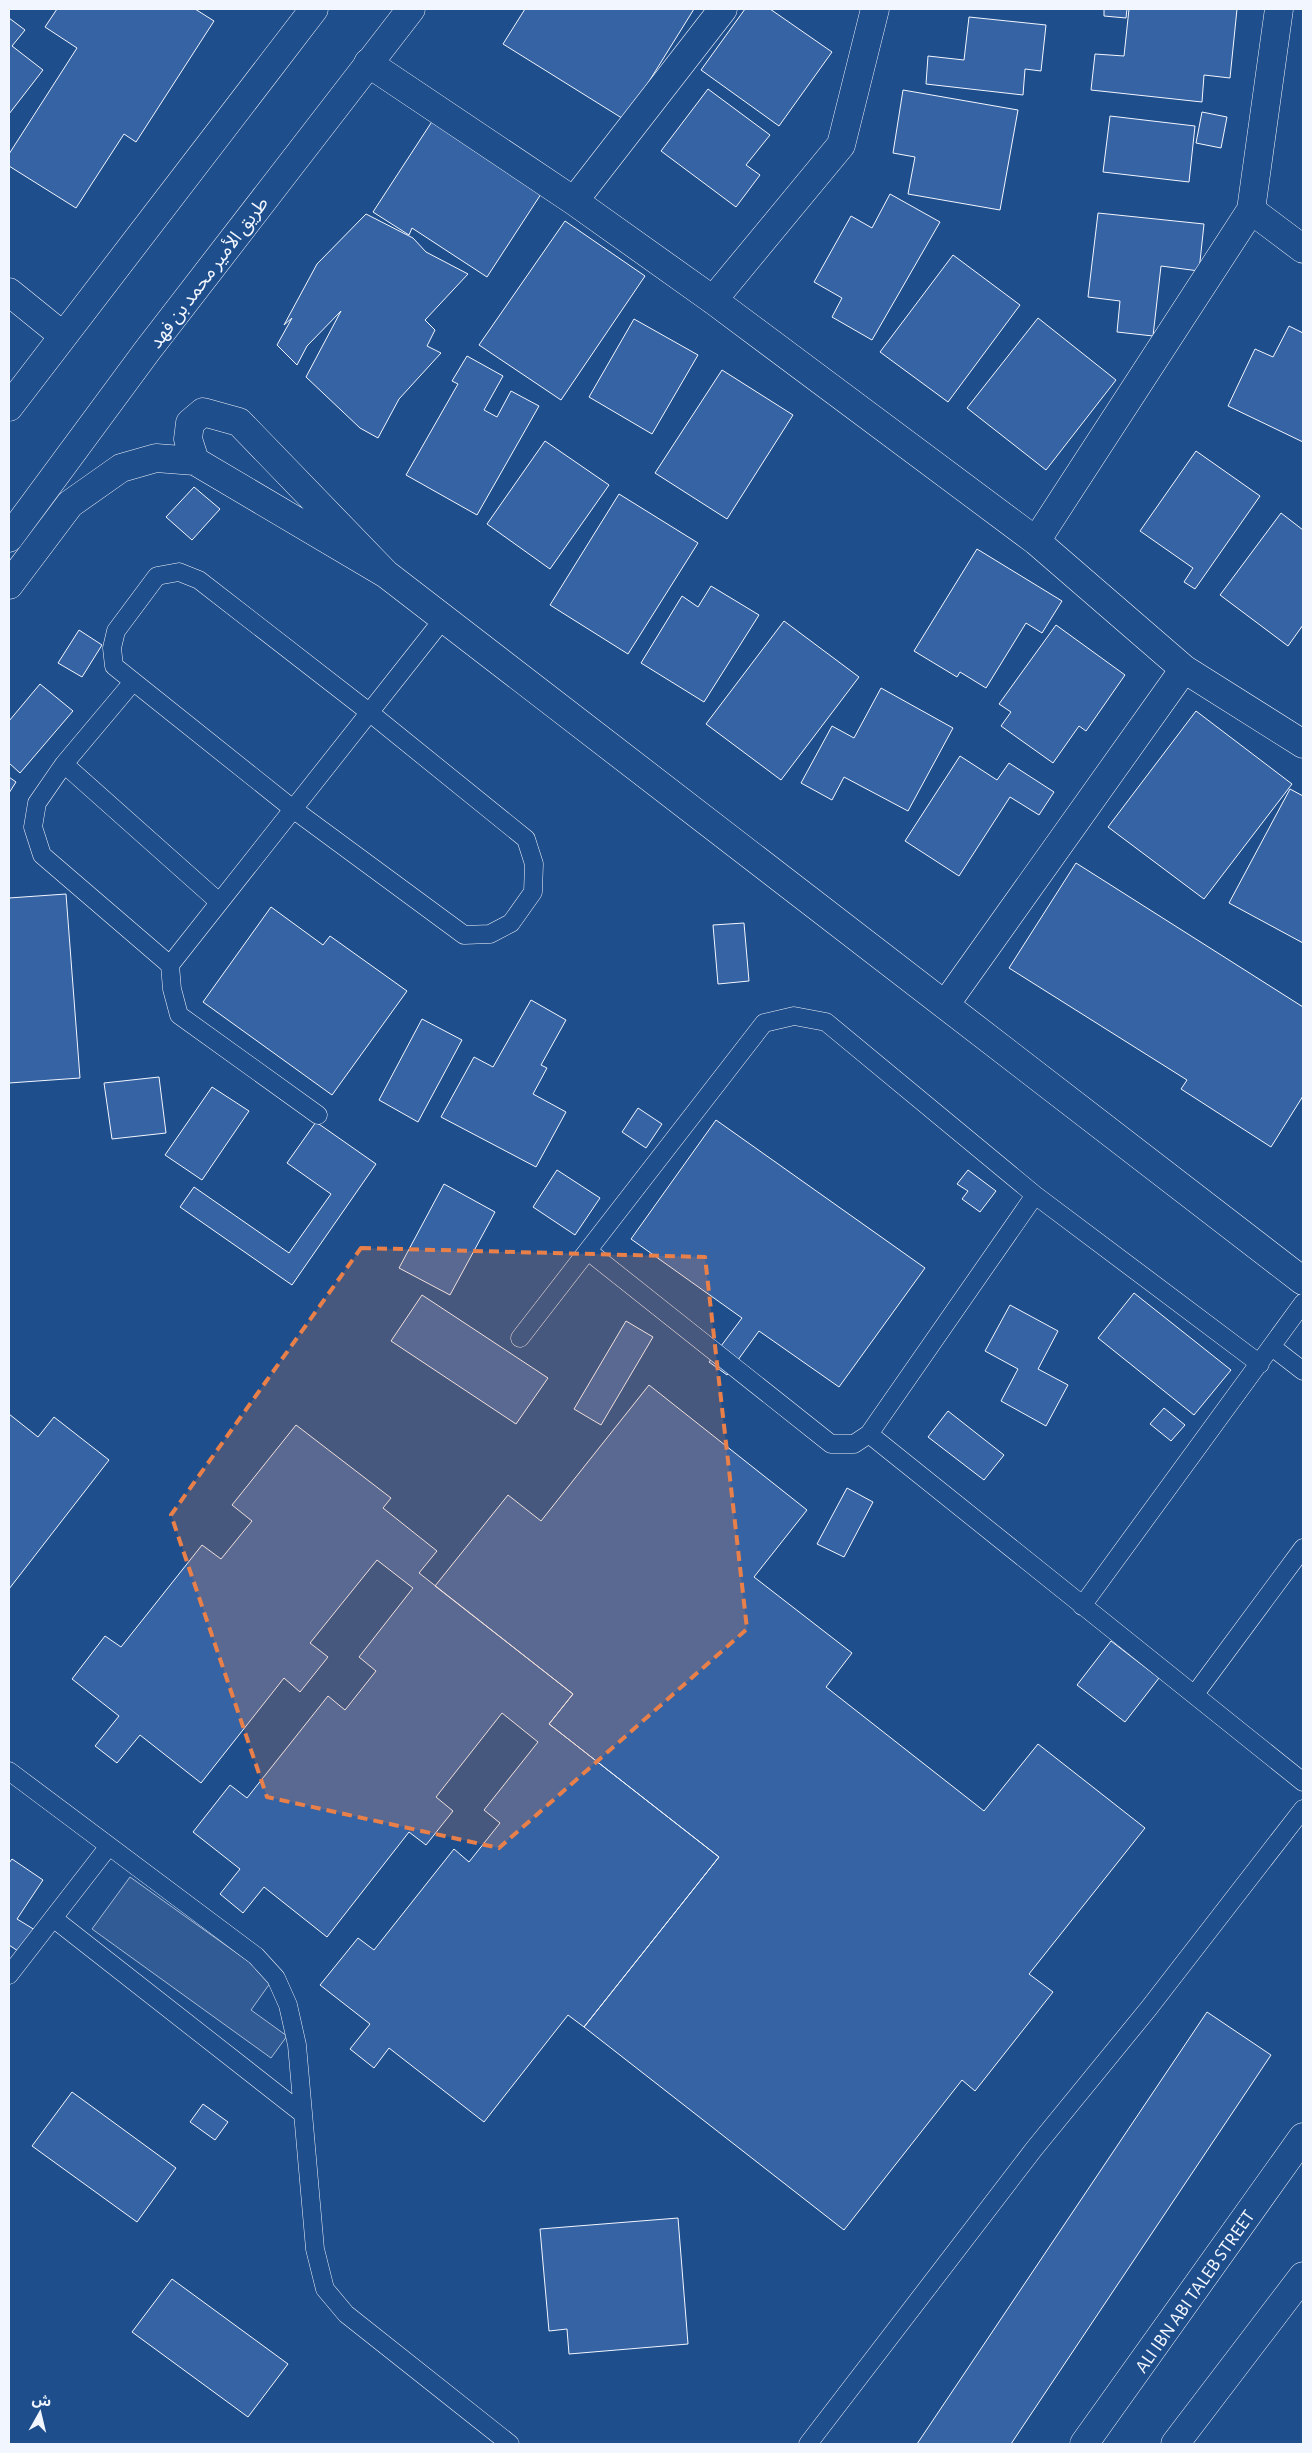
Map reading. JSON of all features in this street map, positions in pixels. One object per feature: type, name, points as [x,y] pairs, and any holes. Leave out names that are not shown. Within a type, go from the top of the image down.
[{"type":"main road","points":[[9,407],[62,335],[314,9]]},
{"type":"main road","name":"طريق الأمير محمد بن فهد","points":[[9,538],[147,351],[411,9]]},
{"type":"main road","points":[[574,201],[723,9]]},
{"type":"main road","points":[[713,300],[841,145],[875,9]]},
{"type":"main road","points":[[1036,541],[1252,210],[1279,9]]},
{"type":"main road","points":[[368,63],[574,201],[713,300],[1036,541],[1184,669],[1303,744]]},
{"type":"main road","points":[[1252,210],[1303,249]]},
{"type":"main road","points":[[9,292],[62,335]]},
{"type":"main road","points":[[195,461],[188,439],[190,423],[203,412],[239,422],[386,574]]},
{"type":"main road","points":[[9,585],[70,504],[120,468],[156,458],[195,461],[386,574],[1303,1281]]},
{"type":"main road","points":[[944,1005],[1184,669]]},
{"type":"main road","name":"ALI IBN ABI TALEB STREET","points":[[1084,2444],[1303,2137]]},
{"type":"main road","points":[[1175,2444],[1303,2276]]},
{"type":"lane","points":[[178,572],[198,580],[369,712],[526,839],[534,864],[533,892],[511,923],[490,934],[464,934],[293,809],[132,682],[114,666],[112,648],[116,631],[157,576],[178,572]]},
{"type":"lane","points":[[318,1115],[179,1014],[172,990],[170,965],[444,618]]},
{"type":"lane","points":[[132,682],[64,764],[37,802],[33,827],[42,855],[170,965]]},
{"type":"lane","points":[[64,764],[219,902]]},
{"type":"lane","points":[[520,1338],[764,1023],[794,1016],[826,1022],[1035,1196],[1260,1364]]},
{"type":"lane","points":[[588,1251],[831,1444],[854,1444],[869,1434],[1035,1196]]},
{"type":"lane","points":[[1082,1606],[1303,1303]]},
{"type":"lane","points":[[1272,1348],[1303,1372]]},
{"type":"lane","points":[[869,1434],[1303,1782]]},
{"type":"lane","points":[[1195,1694],[1303,1548]]},
{"type":"lane","points":[[9,1771],[256,1956],[276,1978],[288,2006],[297,2045],[315,2249],[325,2289],[346,2314],[510,2444]]},
{"type":"lane","points":[[808,2444],[1034,2149],[1149,2008],[1303,1809]]},
{"type":"lane","points":[[9,1975],[109,1846]]},
{"type":"lane","points":[[53,1918],[304,2114]]},
{"type":"highlighted area","points":[[361,1248],[705,1257],[747,1629],[499,1848],[267,1797],[171,1515]]},
{"type":"shaded area","points":[[130,1877],[273,1979],[251,2010],[287,2036],[271,2058],[92,1929]]},
{"type":"building","points":[[57,9],[195,9],[214,21],[136,142],[124,134],[76,208],[9,166],[9,154],[77,48],[45,27]]},
{"type":"building","points":[[525,9],[694,9],[625,120],[503,44]]},
{"type":"building","points":[[745,9],[770,9],[832,52],[779,126],[701,70]]},
{"type":"building","points":[[1104,9],[1127,9],[1126,18],[1104,16]]},
{"type":"building","points":[[1129,9],[1237,9],[1230,78],[1204,75],[1202,102],[1091,90],[1095,54],[1124,56]]},
{"type":"building","points":[[969,17],[1046,25],[1041,71],[1025,69],[1023,95],[926,84],[928,56],[964,60]]},
{"type":"building","points":[[9,18],[25,30],[12,46],[43,70],[9,114]]},
{"type":"building","points":[[708,89],[770,135],[746,165],[760,175],[736,207],[661,151]]},
{"type":"building","points":[[903,90],[1018,110],[1000,210],[908,194],[915,157],[893,153]]},
{"type":"building","points":[[1202,112],[1227,117],[1221,148],[1196,143]]},
{"type":"building","points":[[1110,116],[1195,126],[1189,182],[1103,172]]},
{"type":"building","points":[[433,120],[543,191],[487,277],[412,228],[409,235],[373,212]]},
{"type":"building","points":[[890,194],[940,222],[872,340],[832,317],[842,298],[814,282],[851,216],[872,228]]},
{"type":"building","points":[[1098,213],[1204,224],[1199,271],[1161,266],[1153,336],[1117,332],[1120,301],[1088,297]]},
{"type":"building","points":[[366,214],[413,238],[426,252],[468,274],[425,320],[435,330],[427,346],[441,353],[399,399],[378,438],[360,428],[306,377],[341,311],[307,346],[297,365],[277,345],[292,318],[284,325],[317,264]]},
{"type":"building","points":[[565,221],[645,276],[561,400],[479,345]]},
{"type":"building","points":[[953,255],[1020,305],[948,402],[880,352]]},
{"type":"building","points":[[1038,318],[1116,380],[1046,470],[967,408]]},
{"type":"building","points":[[634,319],[698,355],[652,434],[589,397]]},
{"type":"building","points":[[1289,326],[1303,333],[1303,442],[1228,406],[1255,349],[1273,357]]},
{"type":"building","points":[[467,356],[503,376],[484,410],[497,417],[511,391],[539,406],[477,515],[406,475],[458,384],[452,381]]},
{"type":"building","points":[[722,370],[793,415],[727,519],[655,473]]},
{"type":"building","points":[[545,441],[609,485],[550,569],[487,524]]},
{"type":"building","points":[[1196,451],[1260,496],[1195,589],[1184,582],[1193,568],[1140,531]]},
{"type":"building","points":[[194,487],[220,509],[192,540],[166,517]]},
{"type":"building","points":[[619,494],[698,543],[628,654],[550,605]]},
{"type":"building","points":[[1281,513],[1303,530],[1303,625],[1288,646],[1220,595]]},
{"type":"building","points":[[977,549],[1062,601],[1042,633],[1026,623],[986,688],[960,672],[957,677],[914,651]]},
{"type":"building","points":[[711,586],[759,615],[704,702],[641,663],[682,596],[698,607]]},
{"type":"building","points":[[784,621],[859,677],[781,780],[706,724]]},
{"type":"building","points":[[1056,625],[1125,675],[1086,731],[1079,726],[1053,763],[1001,726],[1011,712],[999,704]]},
{"type":"building","points":[[79,630],[102,645],[82,677],[58,663]]},
{"type":"building","points":[[40,684],[73,711],[20,773],[9,763],[9,721]]},
{"type":"building","points":[[881,688],[953,728],[908,811],[844,777],[832,800],[801,783],[832,726],[854,738]]},
{"type":"building","points":[[1196,711],[1292,784],[1204,899],[1108,827]]},
{"type":"building","points":[[960,756],[997,780],[1009,763],[1054,792],[1039,815],[1010,797],[959,876],[905,841]]},
{"type":"building","points":[[9,777],[16,782],[9,793]]},
{"type":"building","points":[[1290,789],[1303,796],[1303,943],[1229,903]]},
{"type":"building","points":[[1076,863],[1303,1007],[1303,1096],[1271,1147],[1181,1089],[1187,1080],[1009,968]]},
{"type":"building","points":[[66,894],[80,1078],[9,1083],[9,898]]},
{"type":"building","points":[[271,907],[323,945],[330,936],[407,991],[332,1095],[203,1002]]},
{"type":"building","points":[[744,923],[749,981],[718,984],[713,925]]},
{"type":"building","points":[[531,1000],[566,1020],[541,1065],[547,1068],[533,1094],[566,1112],[536,1167],[441,1117],[474,1057],[493,1067]]},
{"type":"building","points":[[422,1019],[462,1040],[418,1122],[379,1100]]},
{"type":"building","points":[[159,1077],[166,1133],[112,1139],[104,1083]]},
{"type":"building","points":[[212,1087],[249,1111],[202,1180],[165,1155]]},
{"type":"building","points":[[638,1108],[662,1124],[646,1148],[622,1132]]},
{"type":"building","points":[[716,1120],[925,1268],[839,1387],[759,1331],[727,1375],[709,1362],[742,1318],[631,1239]]},
{"type":"building","points":[[316,1122],[376,1164],[292,1285],[180,1207],[194,1187],[289,1253],[331,1194],[287,1163]]},
{"type":"building","points":[[557,1170],[600,1198],[575,1235],[533,1207]]},
{"type":"building","points":[[968,1170],[996,1191],[980,1212],[962,1199],[968,1191],[957,1184]]},
{"type":"building","points":[[444,1184],[495,1212],[450,1295],[399,1268]]},
{"type":"building","points":[[1134,1293],[1231,1370],[1194,1415],[1098,1338]]},
{"type":"building","points":[[422,1295],[548,1378],[516,1424],[391,1341]]},
{"type":"building","points":[[1010,1305],[1058,1331],[1038,1369],[1068,1385],[1046,1426],[1001,1401],[1018,1369],[985,1351]]},
{"type":"building","points":[[626,1321],[653,1337],[601,1425],[574,1409]]},
{"type":"building","points":[[649,1385],[807,1510],[754,1577],[852,1653],[826,1687],[984,1811],[1038,1744],[1145,1828],[1029,1974],[1053,1992],[975,2091],[962,2080],[844,2230],[584,2027],[719,1857],[549,1724],[573,1694],[435,1586],[508,1495],[541,1521]]},
{"type":"building","points":[[1164,1408],[1185,1425],[1171,1441],[1150,1424]]},
{"type":"building","points":[[948,1411],[1004,1455],[984,1480],[928,1437]]},
{"type":"building","points":[[9,1414],[38,1437],[54,1417],[109,1460],[9,1589]]},
{"type":"building","points":[[296,1425],[391,1498],[383,1508],[437,1551],[419,1573],[573,1694],[549,1724],[719,1857],[584,2027],[568,2015],[484,2122],[389,2048],[374,2068],[350,2049],[370,2024],[320,1985],[358,1938],[374,1950],[454,1849],[469,1862],[500,1823],[484,1810],[538,1742],[502,1713],[436,1797],[453,1811],[426,1845],[409,1832],[327,1937],[264,1887],[243,1913],[220,1894],[240,1869],[193,1832],[230,1785],[247,1798],[328,1696],[345,1710],[376,1671],[359,1657],[413,1588],[377,1560],[310,1643],[328,1657],[300,1692],[284,1678],[201,1783],[140,1735],[117,1763],[95,1746],[119,1716],[72,1679],[105,1636],[121,1647],[202,1545],[221,1559],[252,1521],[232,1505]]},
{"type":"building","points":[[847,1488],[873,1502],[844,1557],[817,1544]]},
{"type":"building","points":[[1111,1641],[1159,1678],[1125,1722],[1077,1685]]},
{"type":"building","points":[[12,1859],[43,1880],[17,1919],[35,1930],[21,1953],[9,1945],[9,1863]]},
{"type":"building","points":[[1207,2012],[1271,2055],[1011,2444],[917,2444]]},
{"type":"building","points":[[72,2092],[176,2168],[137,2222],[32,2146]]},
{"type":"building","points":[[203,2104],[228,2122],[215,2140],[190,2122]]},
{"type":"building","points":[[678,2218],[688,2344],[569,2354],[567,2329],[549,2331],[540,2229]]},
{"type":"building","points":[[172,2279],[288,2364],[248,2417],[132,2332]]}]
